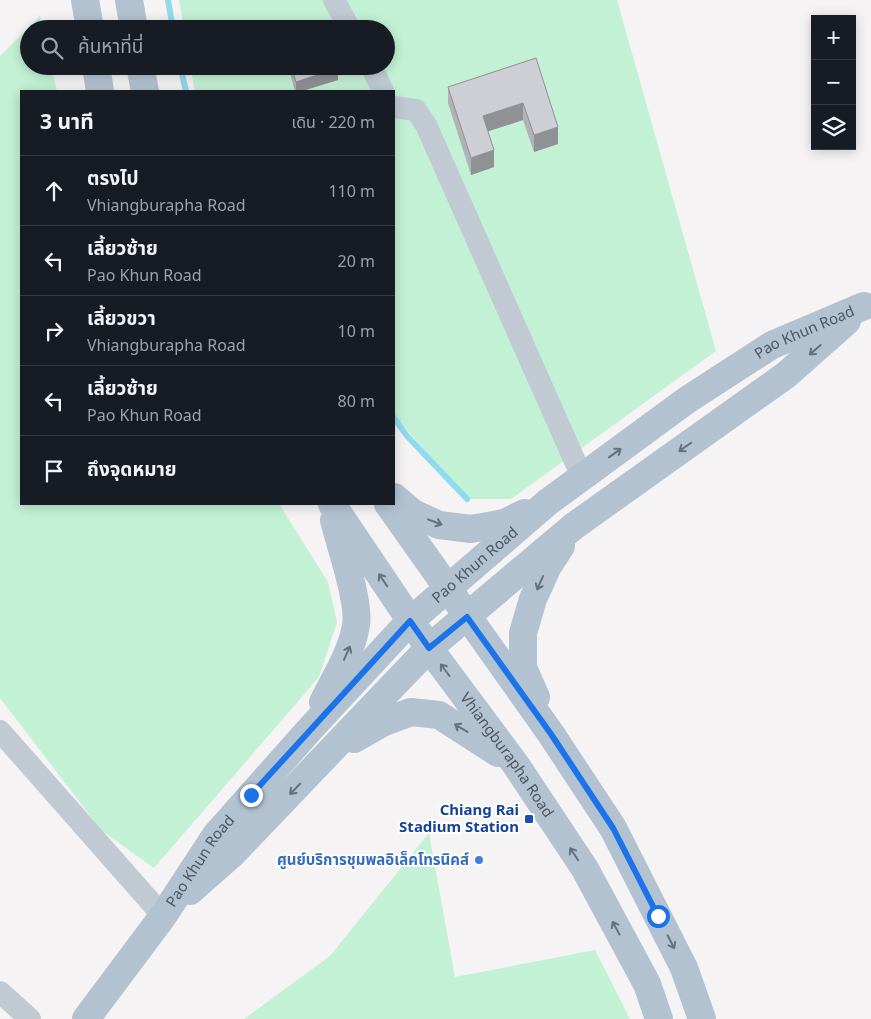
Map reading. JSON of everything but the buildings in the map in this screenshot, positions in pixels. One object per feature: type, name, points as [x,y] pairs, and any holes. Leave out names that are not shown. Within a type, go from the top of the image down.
[{"type":"main road","points":[[85,0],[88,20]]},
{"type":"main road","points":[[129,0],[132,20]]},
{"type":"main road","points":[[97,75],[100,90]]},
{"type":"main road","points":[[142,75],[145,90]]},
{"type":"main road","name":"Pao Khun Road","points":[[86,1019],[163,916],[216,835],[310,728],[410,621],[548,502],[688,400],[772,345],[868,304]]},
{"type":"main road","name":"Pao Khun Road","points":[[163,916],[232,854],[429,648],[574,526],[786,375],[868,304]]},
{"type":"main road","points":[[395,498],[413,513],[439,525],[470,529],[504,523],[548,502]]},
{"type":"main road","points":[[310,728],[343,662],[357,623],[355,602],[330,505]]},
{"type":"main road","name":"Vhiangburapha Road","points":[[331,505],[429,648],[516,766],[585,869],[647,984],[659,1019]]},
{"type":"main road","points":[[389,505],[551,734],[613,828],[684,968],[702,1019]]},
{"type":"main road","points":[[551,734],[524,668],[522,633],[533,599],[548,566],[574,526]]},
{"type":"main road","points":[[329,753],[384,722],[411,712],[439,715],[472,735],[516,766]]},
{"type":"street","points":[[334,0],[345,20]]},
{"type":"street","points":[[375,75],[383,90]]},
{"type":"street","points":[[395,107],[416,110],[426,125],[582,477]]},
{"type":"street","points":[[0,731],[163,916]]},
{"type":"street","points":[[0,992],[30,1019]]},
{"type":"green space","points":[[179,0],[617,0],[716,351],[511,499],[467,499],[395,416],[395,90],[195,90],[192,75],[395,75],[395,20],[182,20]]},
{"type":"green space","points":[[20,36],[20,75],[53,75],[57,90],[20,90],[20,505],[280,505],[328,582],[337,622],[319,677],[154,868],[101,830],[0,698],[0,56]]},
{"type":"green space","points":[[429,833],[455,977],[595,950],[630,1019],[244,1019],[330,956]]},
{"type":"waterway","points":[[168,0],[171,20]]},
{"type":"waterway","points":[[182,75],[186,90]]},
{"type":"waterway","points":[[395,419],[407,436],[467,499]]},
{"type":"place","name":"Chiang Rai Stadium Station","points":[[529,819]]},
{"type":"place","name":"ศูนย์บริการชุมพลอิเล็คโทรนิคส์","points":[[479,860]]},
{"type":"route","points":[[251,795],[310,728],[410,621],[429,648],[467,617],[551,734],[613,828],[658,916]]}]
